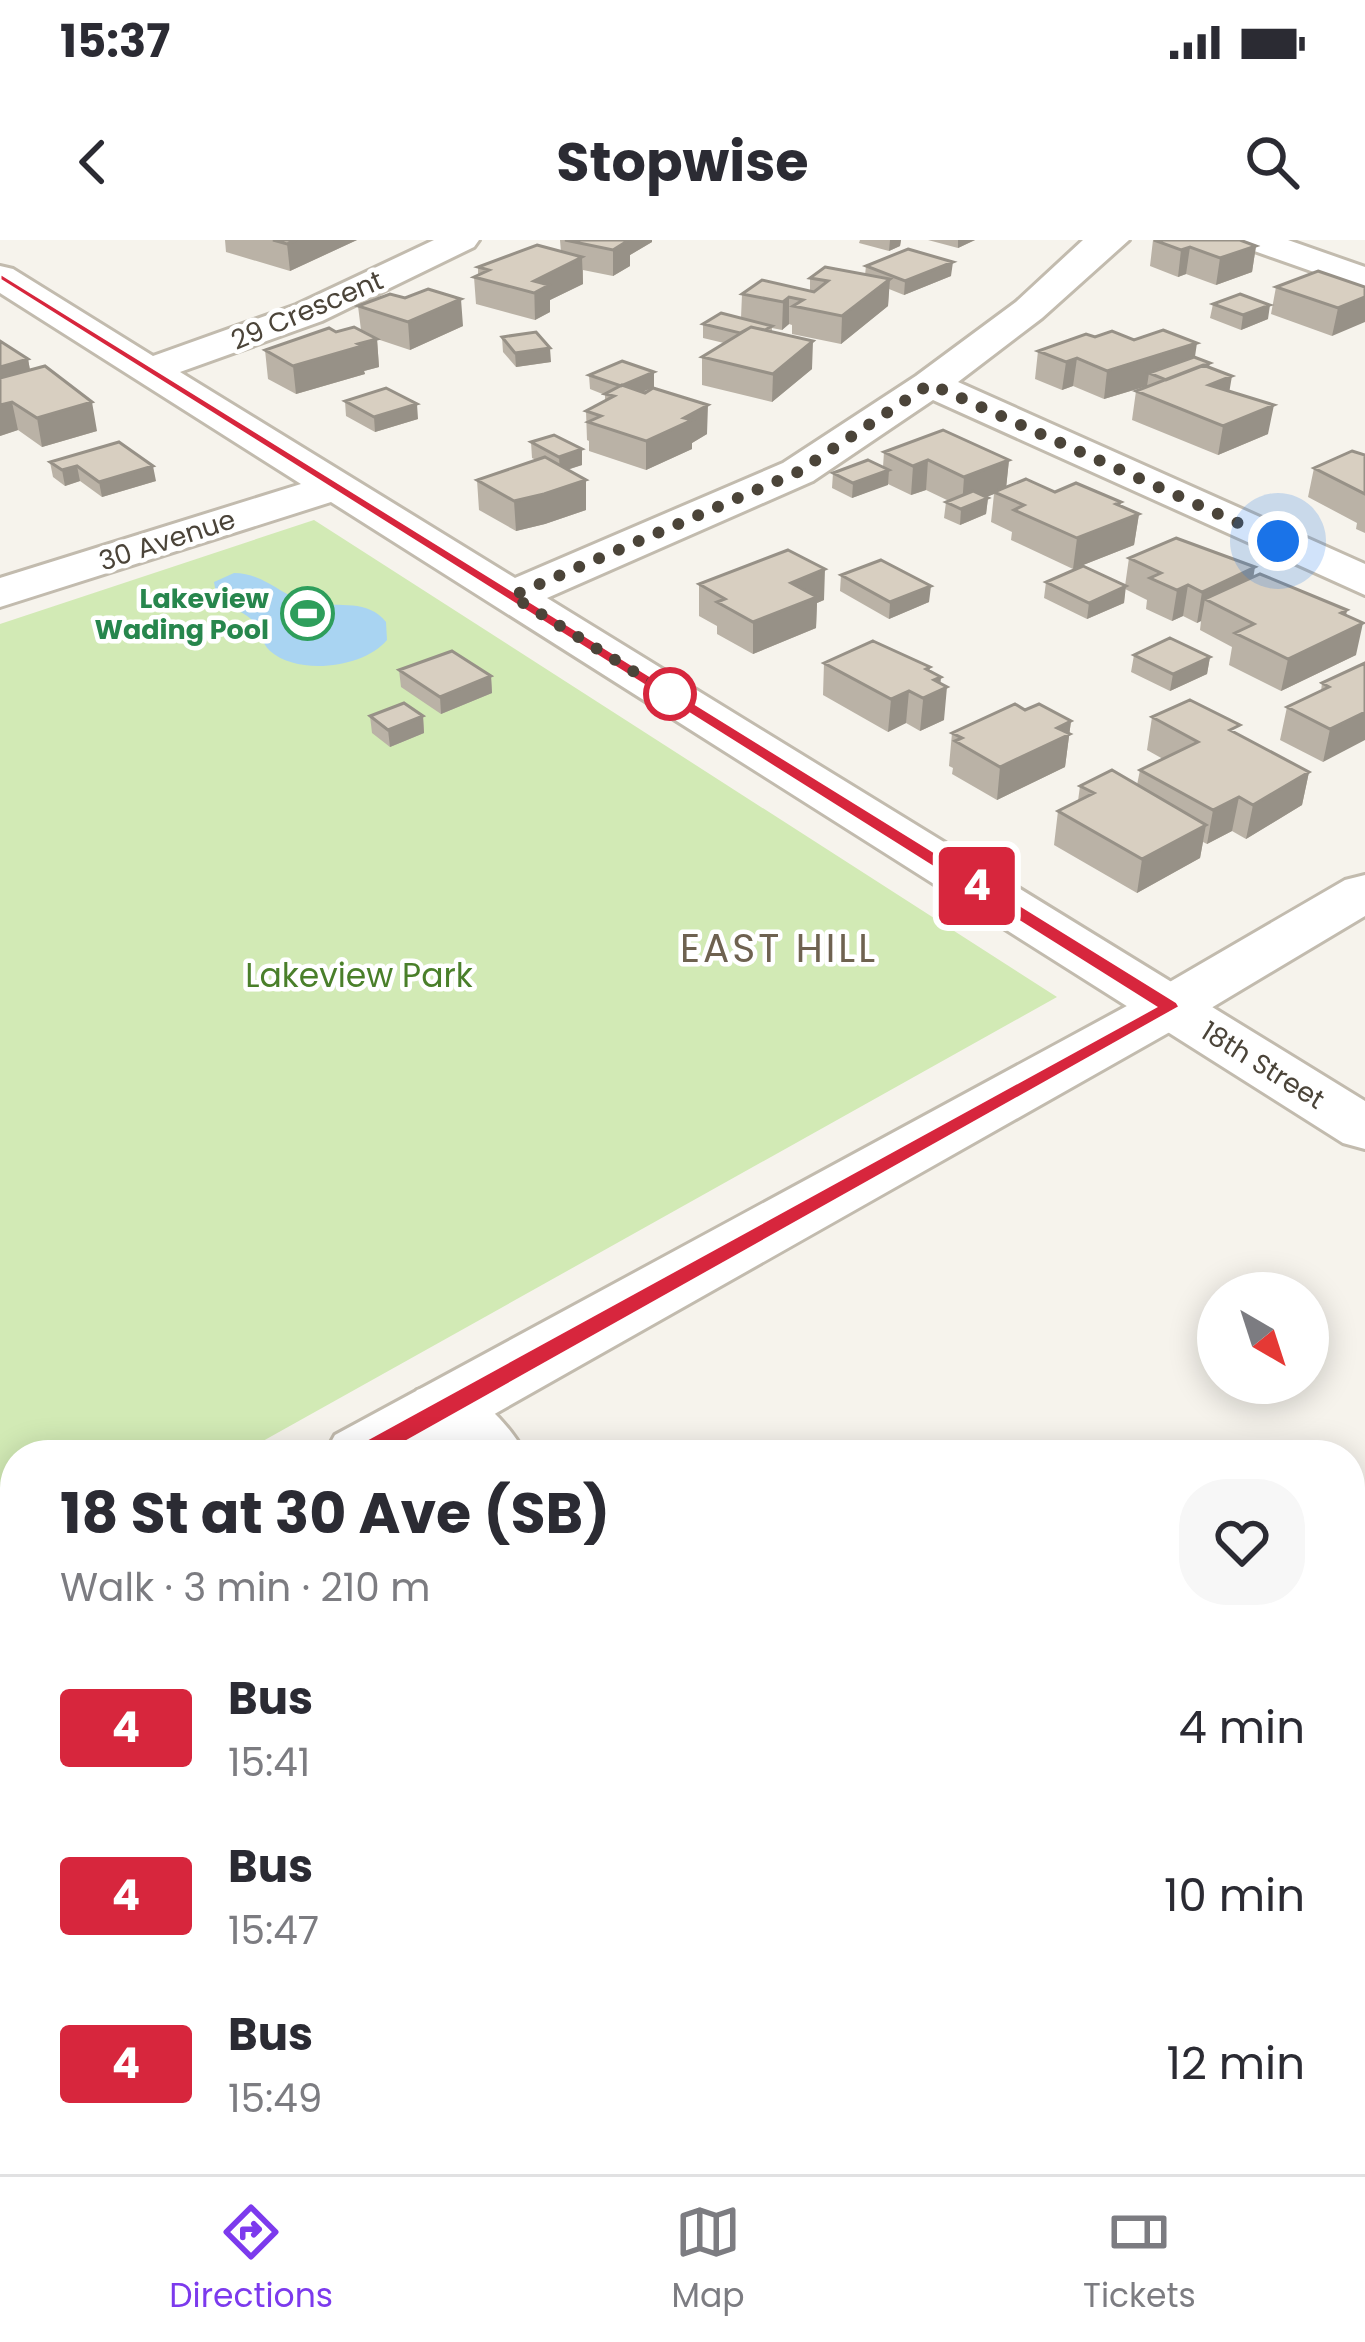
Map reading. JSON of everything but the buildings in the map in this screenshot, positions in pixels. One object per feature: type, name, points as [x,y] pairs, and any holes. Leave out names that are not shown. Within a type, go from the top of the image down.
[{"type":"street","name":"29 Crescent","points":[[148,371],[309,313],[462,240]]},
{"type":"street","points":[[512,596],[798,472],[930,384],[1029,310],[1097,246],[1112,240]]},
{"type":"street","points":[[1255,240],[1365,278]]},
{"type":"street","name":"18th Street","points":[[0,277],[1365,1129]]},
{"type":"street","points":[[930,384],[1365,581]]},
{"type":"street","name":"30 Avenue","points":[[0,593],[335,487]]},
{"type":"street","points":[[429,1440],[466,1432],[1365,892]]},
{"type":"green space","name":"Lakeview Park","points":[[314,520],[1057,997],[265,1440],[0,1440],[0,624]]},
{"type":"water","points":[[234,573],[256,577],[314,604],[371,610],[386,622],[387,640],[377,650],[347,662],[313,666],[282,659],[270,651],[251,619],[217,599],[214,582]]},
{"type":"bus line","name":"4","points":[[0,277],[1170,1007],[388,1440]]},
{"type":"place","name":"Lakeview Wading Pool","points":[[308,614]]},
{"type":"district","name":"EAST HILL","points":[[779,948]]},
{"type":"route","points":[[670,694],[512,596],[798,472],[930,384],[1278,541]]}]
